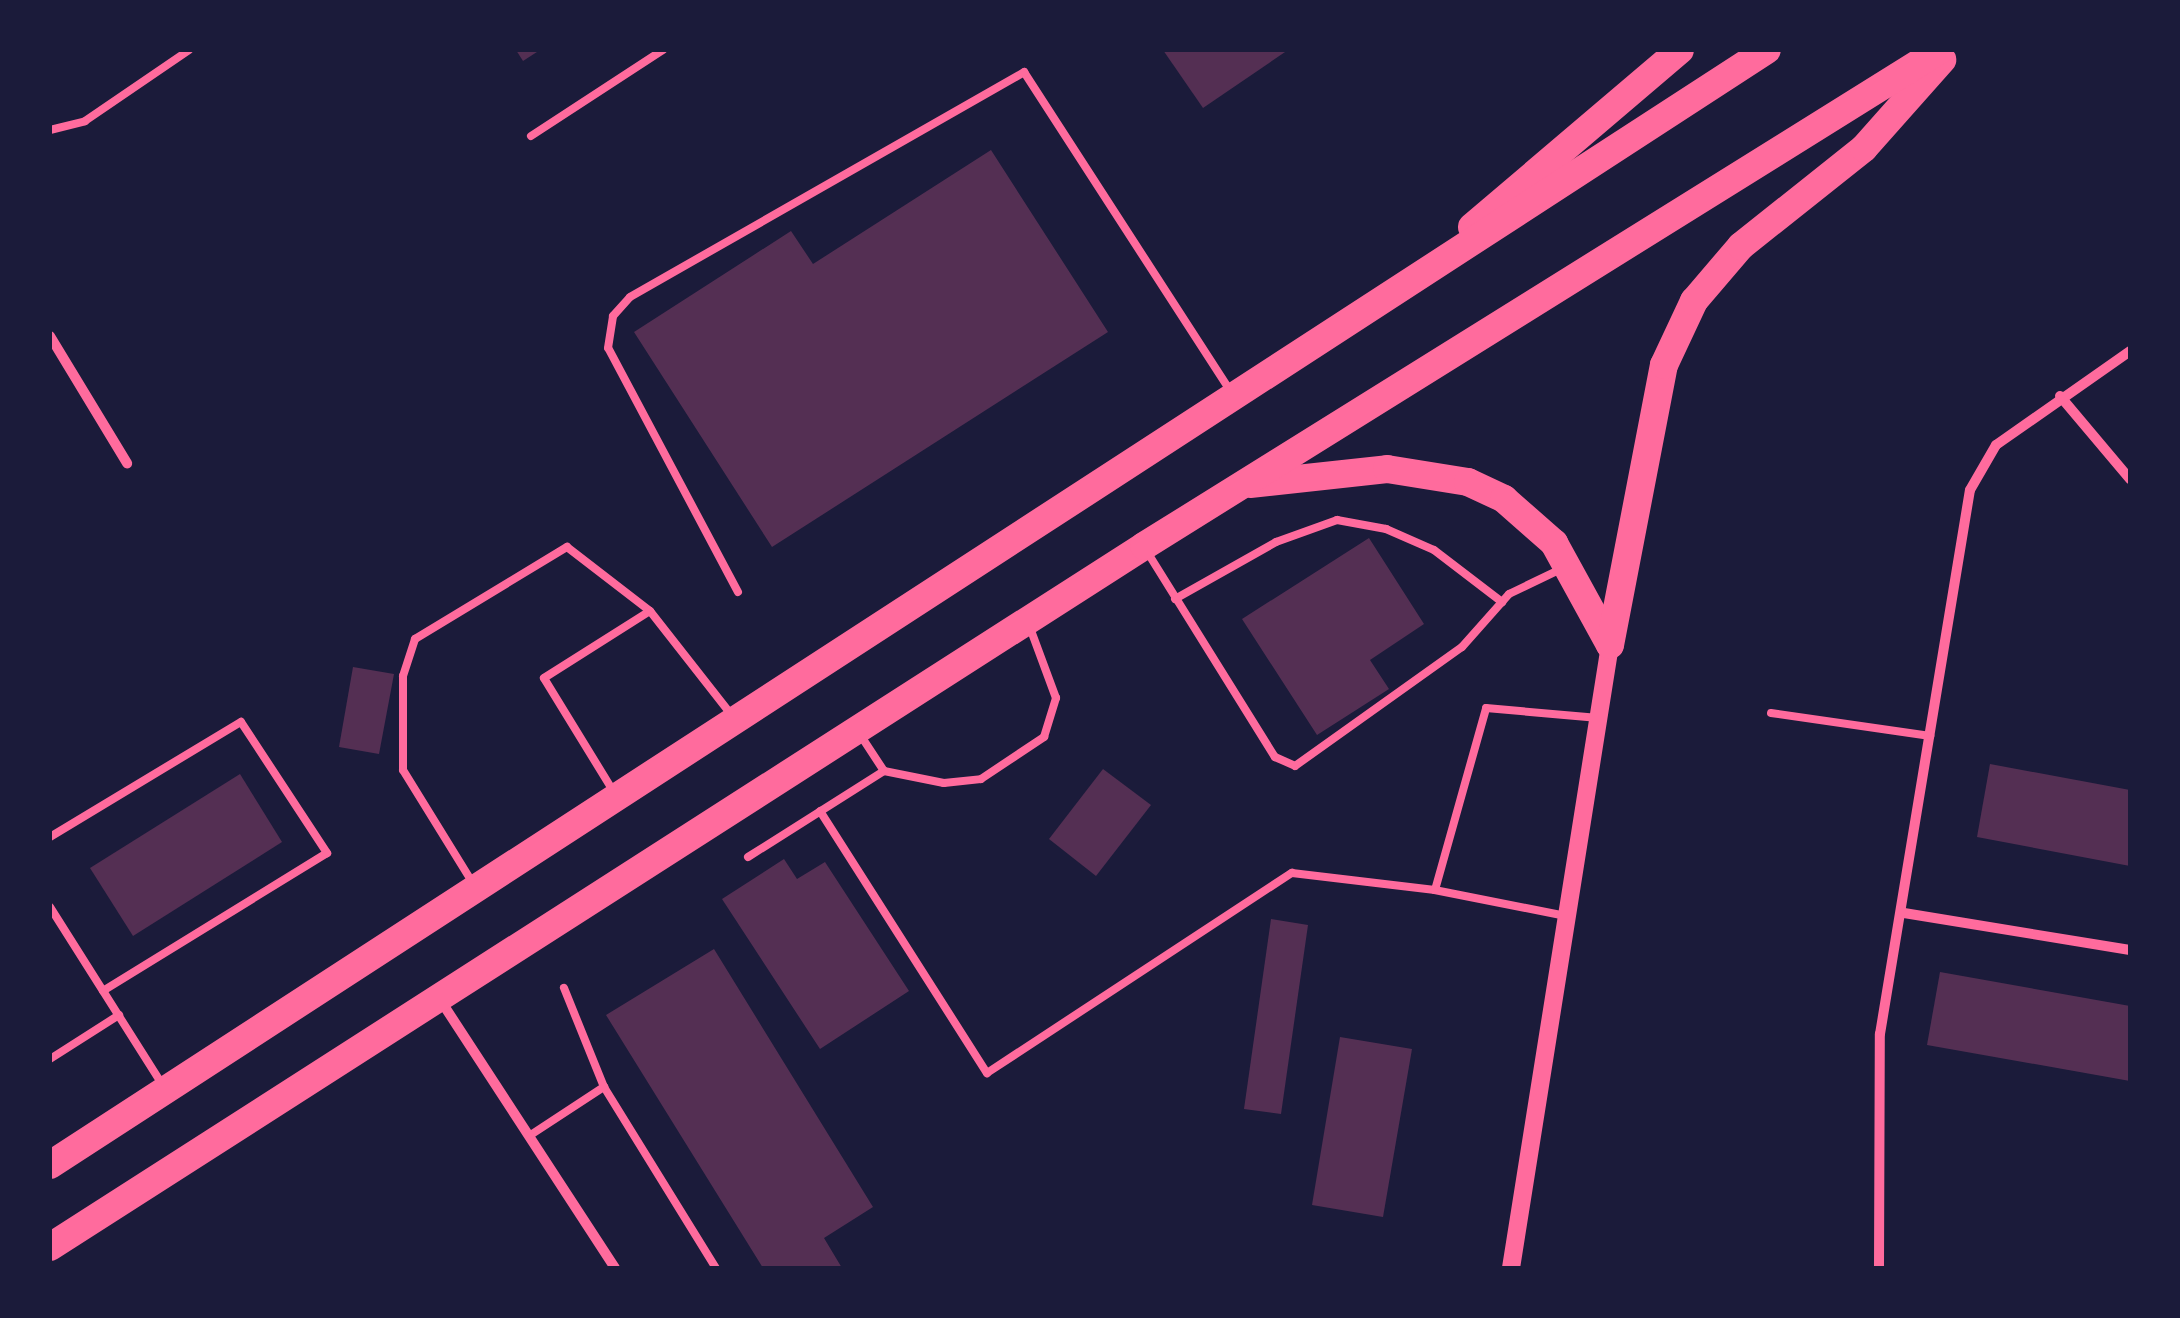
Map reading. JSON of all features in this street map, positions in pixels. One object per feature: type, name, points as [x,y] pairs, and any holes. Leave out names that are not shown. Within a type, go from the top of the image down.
[{"type":"highway","points":[[1405,287],[1602,110],[1680,50]]},
{"type":"highway","points":[[50,1165],[1767,50]]},
{"type":"highway","points":[[50,1248],[1144,546],[1940,50]]},
{"type":"highway","points":[[1610,646],[1664,365],[1694,301],[1742,246],[1864,148],[1951,50]]},
{"type":"highway","points":[[1241,486],[1387,470],[1468,482],[1535,524],[1570,565],[1610,646]]},
{"type":"street","points":[[50,336],[127,463]]},
{"type":"street","points":[[1879,1268],[1884,1216],[1880,1034],[1904,914],[1970,490],[1996,445],[2060,396],[2130,351]]},
{"type":"street","points":[[2060,396],[2130,479]]},
{"type":"street","points":[[1511,1268],[1610,646]]},
{"type":"street","points":[[1904,914],[2130,950]]},
{"type":"street","points":[[438,997],[615,1268]]},
{"type":"lane","points":[[50,130],[85,121],[188,50]]},
{"type":"lane","points":[[531,136],[663,50]]},
{"type":"lane","points":[[738,592],[608,348],[613,316],[630,296],[1024,72],[1234,398]]},
{"type":"lane","points":[[1175,599],[1276,542],[1337,520],[1386,529],[1434,550],[1502,602]]},
{"type":"lane","points":[[477,889],[403,770],[403,676],[416,639],[567,546],[650,612],[736,721]]},
{"type":"lane","points":[[1144,546],[1275,756],[1295,766],[1462,647],[1502,602],[1570,565]]},
{"type":"lane","points":[[618,797],[544,678],[650,612]]},
{"type":"lane","points":[[748,857],[884,772],[944,782],[981,779],[1044,737],[1056,698],[1027,621]]},
{"type":"lane","points":[[1435,890],[1486,708],[1599,718]]},
{"type":"lane","points":[[1771,713],[1933,736]]},
{"type":"lane","points":[[50,838],[241,722],[327,853],[103,991]]},
{"type":"lane","points":[[857,730],[884,772]]},
{"type":"lane","points":[[820,811],[987,1074],[1292,873],[1435,890],[1567,916]]},
{"type":"lane","points":[[50,907],[166,1090]]},
{"type":"lane","points":[[564,988],[604,1087],[716,1268]]},
{"type":"lane","points":[[50,1059],[118,1015]]},
{"type":"lane","points":[[529,1136],[604,1087]]},
{"type":"building","points":[[516,50],[540,50],[523,61]]},
{"type":"building","points":[[1163,50],[1288,50],[1203,108]]},
{"type":"building","points":[[991,150],[1108,332],[772,547],[634,332],[791,231],[813,264]]},
{"type":"building","points":[[1369,538],[1424,624],[1370,660],[1389,689],[1317,735],[1242,619]]},
{"type":"building","points":[[353,667],[394,674],[379,754],[339,747]]},
{"type":"building","points":[[1990,764],[2130,790],[2130,866],[1977,837]]},
{"type":"building","points":[[1103,769],[1151,805],[1096,876],[1049,839]]},
{"type":"building","points":[[240,774],[282,842],[133,936],[90,868]]},
{"type":"building","points":[[784,859],[797,879],[825,862],[909,991],[820,1049],[722,899]]},
{"type":"building","points":[[1271,919],[1308,925],[1281,1114],[1244,1109]]},
{"type":"building","points":[[714,949],[873,1207],[824,1238],[842,1268],[763,1268],[606,1015]]},
{"type":"building","points":[[1940,972],[2130,1006],[2130,1081],[1927,1045]]},
{"type":"building","points":[[1340,1037],[1412,1049],[1383,1217],[1312,1205]]}]
